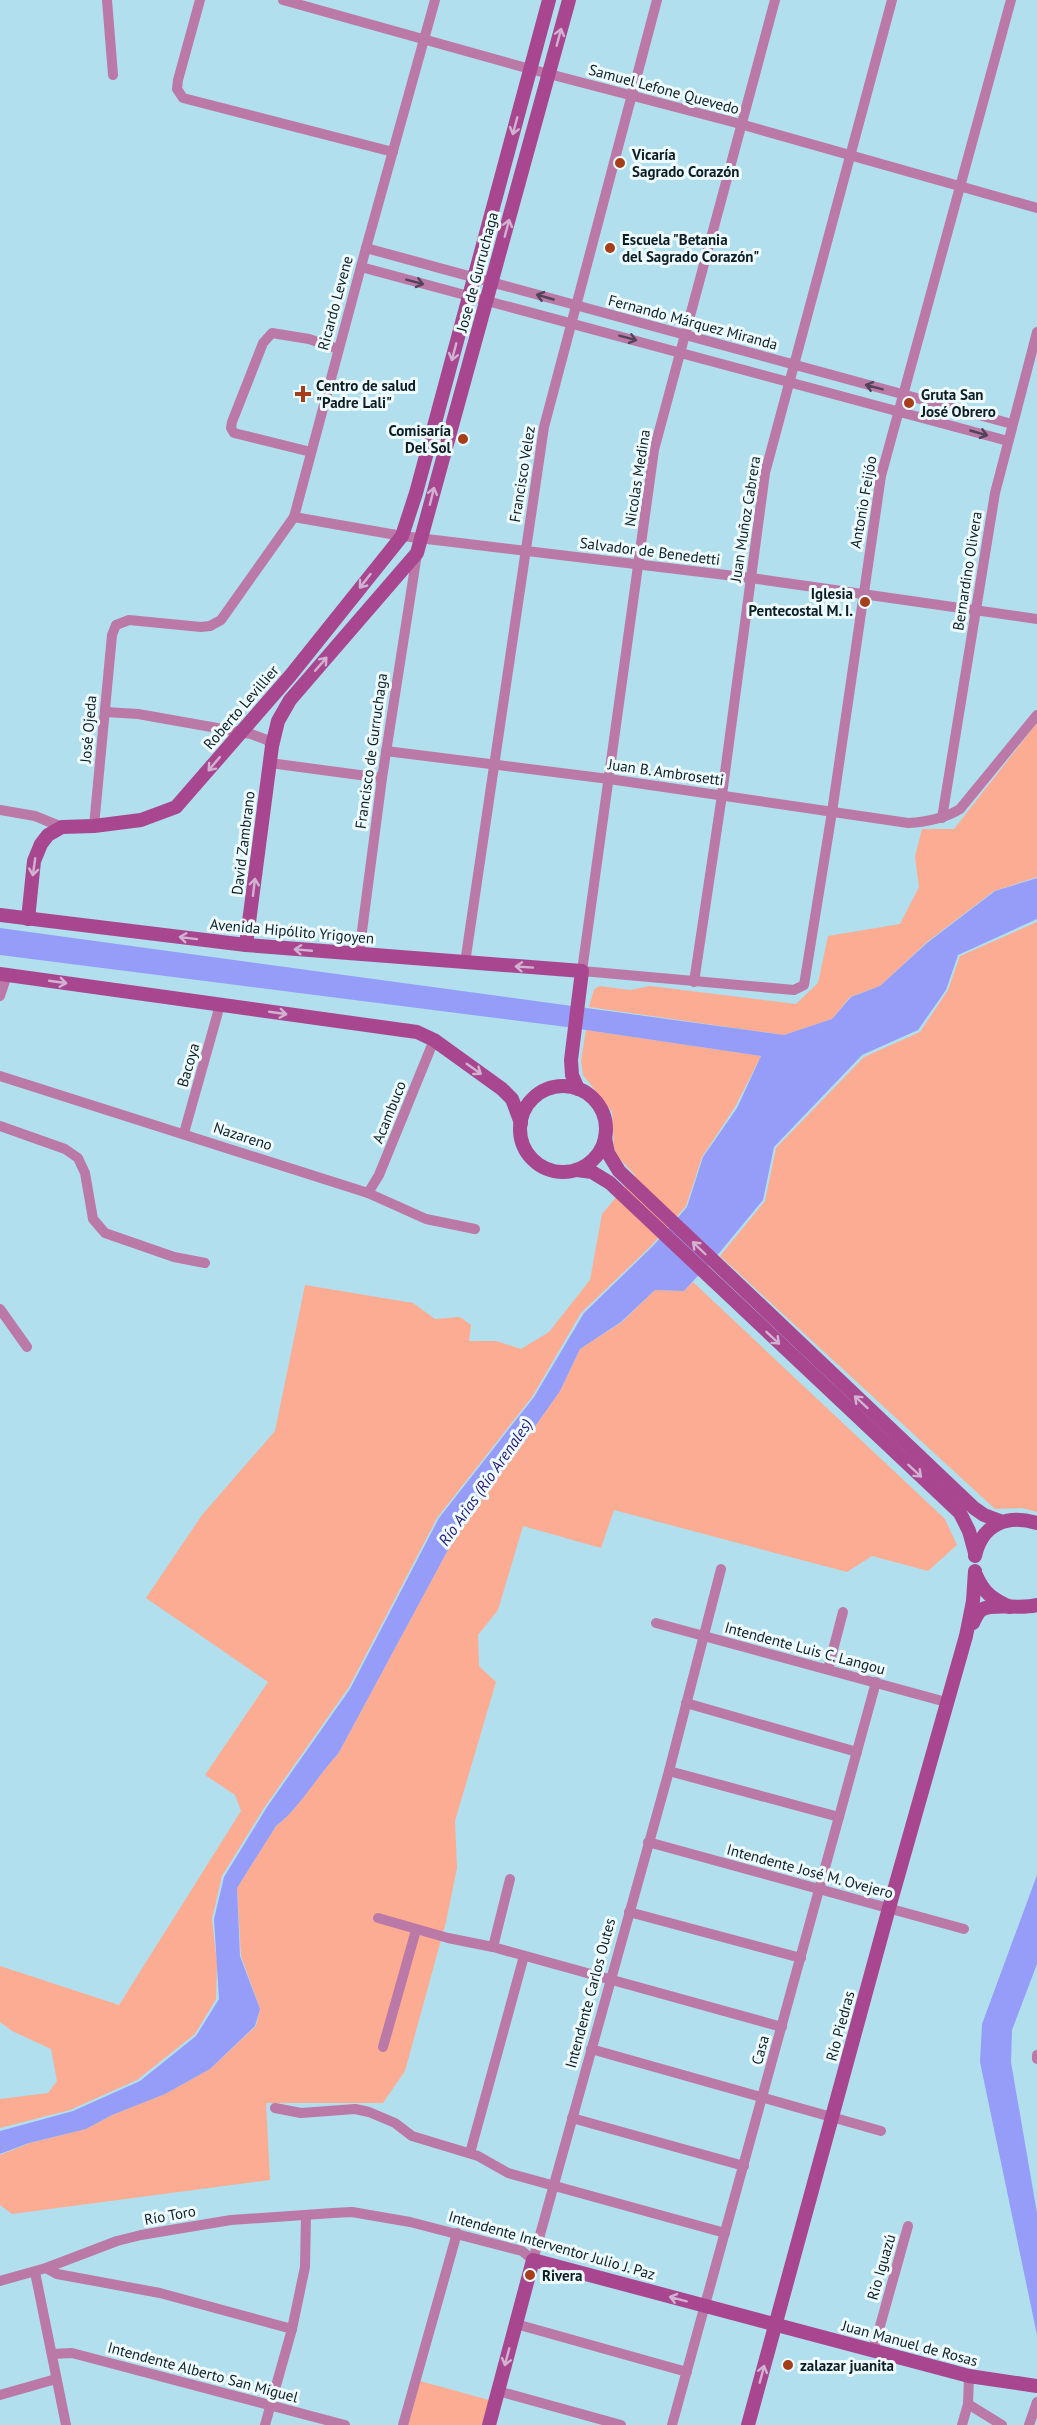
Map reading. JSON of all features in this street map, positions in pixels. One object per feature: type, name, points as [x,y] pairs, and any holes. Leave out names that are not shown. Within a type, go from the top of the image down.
[{"type":"street","points":[[107,0],[114,75]]},
{"type":"street","points":[[200,0],[177,89],[183,98],[393,152]]},
{"type":"street","name":"Samuel Lefone Quevedo","points":[[283,0],[316,4],[424,40],[851,155],[1037,208]]},
{"type":"street","name":"Ricardo Levene","points":[[112,635],[116,625],[129,620],[201,627],[210,626],[221,620],[294,517],[435,0]]},
{"type":"street","name":"Jose de Gurruchaga","points":[[402,536],[416,493],[549,0]]},
{"type":"street","name":"Jose de Gurruchaga","points":[[417,553],[569,0]]},
{"type":"street","name":"Francisco Velez","points":[[465,963],[496,766],[544,427],[657,0]]},
{"type":"street","name":"Nicolas Medina","points":[[582,971],[654,450],[775,0]]},
{"type":"street","name":"Juan Muñoz Cabrera","points":[[694,982],[722,795],[765,473],[892,0]]},
{"type":"street","name":"Antonio Feijóo","points":[[694,982],[794,990],[804,985],[832,812],[881,476],[1011,0]]},
{"type":"street","name":"Fernando Márquez Miranda","points":[[366,248],[1012,424]]},
{"type":"street","points":[[361,267],[1008,441]]},
{"type":"street","name":"Bernardino Olivera","points":[[942,818],[995,493],[1037,332]]},
{"type":"street","points":[[310,452],[234,433],[231,428],[232,422],[263,343],[272,333],[309,339],[338,349]]},
{"type":"street","name":"Salvador de Benedetti","points":[[294,517],[402,536],[751,578],[1037,620]]},
{"type":"street","name":"Roberto Levillier","points":[[62,827],[94,826],[141,820],[176,807],[290,676],[402,536]]},
{"type":"street","name":"David Zambrano","points":[[246,945],[272,746],[283,709],[417,553]]},
{"type":"street","name":"Francisco de Gurruchaga","points":[[359,954],[382,778],[417,553]]},
{"type":"street","name":"José Ojeda","points":[[94,826],[112,635]]},
{"type":"street","points":[[105,712],[138,714],[241,732],[260,736],[272,746]]},
{"type":"street","points":[[942,818],[960,809],[1037,715]]},
{"type":"street","name":"Juan B. Ambrosetti","points":[[386,751],[609,779],[908,823],[942,818]]},
{"type":"street","points":[[270,763],[382,778]]},
{"type":"street","points":[[0,810],[35,816],[62,827]]},
{"type":"street","points":[[28,919],[37,852],[48,836],[62,827]]},
{"type":"street","name":"Avenida Hipólito Yrigoyen","points":[[0,915],[246,945],[582,971]]},
{"type":"street","points":[[578,1089],[572,1075],[572,1053],[582,971],[694,982]]},
{"type":"street","points":[[0,996],[3,975],[404,1029],[434,1040],[508,1094],[521,1123],[524,1148],[531,1158],[541,1166],[564,1172],[577,1170],[592,1172],[610,1183],[960,1513],[969,1531],[975,1553],[973,1601],[966,1636]]},
{"type":"street","name":"Bacoya","points":[[184,1133],[220,1005]]},
{"type":"street","name":"Acambuco","points":[[368,1193],[379,1175],[434,1040]]},
{"type":"street","points":[[521,1123],[528,1105],[558,1082],[572,1053]]},
{"type":"street","name":"Nazareno","points":[[0,1076],[368,1193],[426,1218],[475,1229]]},
{"type":"street","points":[[551,1088],[578,1089],[587,1094],[601,1109],[606,1128],[608,1153],[619,1171],[974,1508],[1000,1521],[1019,1520],[1037,1523]]},
{"type":"street","points":[[0,1126],[65,1149],[78,1158],[85,1173],[93,1218],[105,1233],[174,1257],[205,1263]]},
{"type":"street","points":[[577,1170],[595,1158],[605,1138]]},
{"type":"street","points":[[0,1309],[27,1347]]},
{"type":"street","points":[[975,1553],[986,1532],[1000,1521]]},
{"type":"street","name":"Intendente Carlos Outes","points":[[489,2425],[669,1771],[722,1569]]},
{"type":"street","points":[[975,1571],[982,1588],[988,1595],[1010,1607]]},
{"type":"street","points":[[966,1636],[980,1610],[986,1607],[1022,1608],[1037,1605]]},
{"type":"street","points":[[828,1669],[843,1612]]},
{"type":"street","name":"Intendente Luis C. Langou","points":[[656,1623],[946,1702]]},
{"type":"street","name":"Río Piedras","points":[[748,2425],[966,1636]]},
{"type":"street","name":"Casa","points":[[672,2425],[876,1682]]},
{"type":"street","points":[[686,1702],[857,1752]]},
{"type":"street","points":[[669,1771],[839,1817]]},
{"type":"street","name":"Intendente José M. Ovejero","points":[[648,1842],[964,1929]]},
{"type":"street","points":[[493,1947],[510,1879]]},
{"type":"street","points":[[629,1912],[801,1958]]},
{"type":"street","points":[[378,1918],[782,2026]]},
{"type":"street","points":[[383,2047],[416,1930]]},
{"type":"street","points":[[470,2153],[524,1956]]},
{"type":"street","points":[[591,2049],[881,2131]]},
{"type":"street","points":[[275,2108],[301,2113],[355,2109],[369,2112],[395,2123],[405,2132],[418,2138],[470,2153],[508,2173],[725,2233]]},
{"type":"street","points":[[572,2118],[744,2166]]},
{"type":"street","name":"Intendente Interventor Julio J. Paz","points":[[352,2212],[457,2233],[522,2252],[533,2260],[776,2323]]},
{"type":"street","name":"Río Toro","points":[[0,2281],[35,2272],[117,2241],[141,2235],[231,2220],[352,2212]]},
{"type":"street","points":[[266,2425],[306,2267],[306,2215]]},
{"type":"street","name":"Rio Iguazú","points":[[873,2351],[908,2226]]},
{"type":"street","points":[[403,2425],[457,2233]]},
{"type":"street","points":[[46,2268],[57,2274],[160,2293],[292,2329]]},
{"type":"street","points":[[35,2272],[66,2425]]},
{"type":"street","name":"Juan Manuel de Rosas","points":[[776,2323],[969,2376],[1037,2386]]},
{"type":"street","points":[[516,2324],[687,2372]]},
{"type":"street","name":"Intendente Alberto San Miguel","points":[[52,2354],[72,2354],[272,2404],[343,2425]]},
{"type":"street","points":[[962,2425],[968,2404],[969,2376]]},
{"type":"street","points":[[0,2394],[56,2379]]},
{"type":"street","points":[[498,2391],[621,2425]]},
{"type":"street","points":[[1029,2425],[1037,2402]]},
{"type":"street","points":[[968,2404],[1002,2425]]},
{"type":"shaded area","points":[[1037,723],[1037,877],[994,891],[927,942],[880,986],[850,997],[832,1019],[784,1035],[589,1007],[594,989],[600,986],[630,990],[650,986],[796,1004],[818,983],[828,936],[900,924],[919,887],[915,857],[922,829],[954,829]]},
{"type":"shaded area","points":[[1037,922],[1037,1512],[1022,1508],[995,1509],[720,1256],[765,1201],[776,1148],[864,1057],[920,1032],[948,990],[960,956]]},
{"type":"shaded area","points":[[586,1030],[761,1056],[735,1107],[702,1157],[686,1206],[650,1247],[581,1313],[532,1397],[437,1518],[349,1687],[264,1808],[222,1876],[212,1919],[217,1964],[216,1999],[195,2034],[137,2080],[70,2110],[0,2128],[0,2099],[48,2093],[57,2081],[51,2049],[12,2031],[0,2022],[0,1966],[119,2005],[241,1811],[235,1795],[205,1775],[268,1682],[146,1598],[202,1515],[275,1431],[305,1285],[413,1303],[435,1319],[460,1317],[471,1325],[469,1341],[496,1341],[521,1349],[549,1332],[590,1280],[602,1214],[635,1175],[614,1149],[612,1112],[583,1075],[581,1061]]},
{"type":"shaded area","points":[[693,1282],[945,1519],[957,1545],[928,1571],[872,1556],[847,1572],[614,1510],[601,1548],[523,1526],[498,1610],[478,1635],[479,1666],[496,1682],[455,1821],[457,1868],[446,1922],[405,2071],[383,2103],[266,2103],[270,2180],[12,2214],[0,2205],[0,2155],[30,2143],[86,2129],[112,2115],[165,2094],[210,2069],[256,2026],[260,2009],[241,1956],[237,1888],[276,1826],[292,1811],[338,1754],[463,1522],[560,1391],[580,1349],[622,1322],[655,1290],[684,1291]]},
{"type":"shaded area","points":[[420,2381],[489,2400],[482,2425],[408,2425]]},
{"type":"water","name":"Río Arias (Río Arenales)","points":[[1037,878],[1037,919],[958,955],[946,990],[918,1030],[862,1055],[774,1147],[763,1200],[684,1291],[655,1290],[621,1322],[580,1349],[560,1391],[463,1522],[338,1754],[292,1811],[276,1826],[237,1888],[240,1956],[260,2009],[255,2026],[210,2069],[165,2094],[112,2115],[86,2129],[29,2143],[0,2154],[0,2131],[73,2111],[140,2081],[196,2036],[219,1999],[214,1919],[224,1877],[267,1807],[350,1689],[439,1518],[534,1397],[584,1313],[654,1245],[687,1207],[703,1157],[737,1108],[761,1056],[559,1026],[0,955],[0,928],[784,1035],[832,1019],[851,997],[880,986],[927,943],[995,891]]},
{"type":"water","points":[[1037,1875],[1037,1964],[1012,2030],[1011,2062],[1037,2213],[1037,2335],[980,2062],[982,2024]]},
{"type":"place","name":"Vicaría Sagrado Corazón","points":[[620,163]]},
{"type":"place","name":"Escuela \"Betania del Sagrado Corazón\"","points":[[610,248]]},
{"type":"place","name":"Centro de salud \"Padre Lali\"","points":[[303,394]]},
{"type":"place","name":"Gruta San José Obrero","points":[[909,403]]},
{"type":"place","name":"Comisaría Del Sol","points":[[463,439]]},
{"type":"place","name":"Iglesia Pentecostal M. I.","points":[[865,602]]},
{"type":"place","name":"Rivera","points":[[530,2275]]},
{"type":"place","name":"zalazar juanita","points":[[788,2365]]}]
